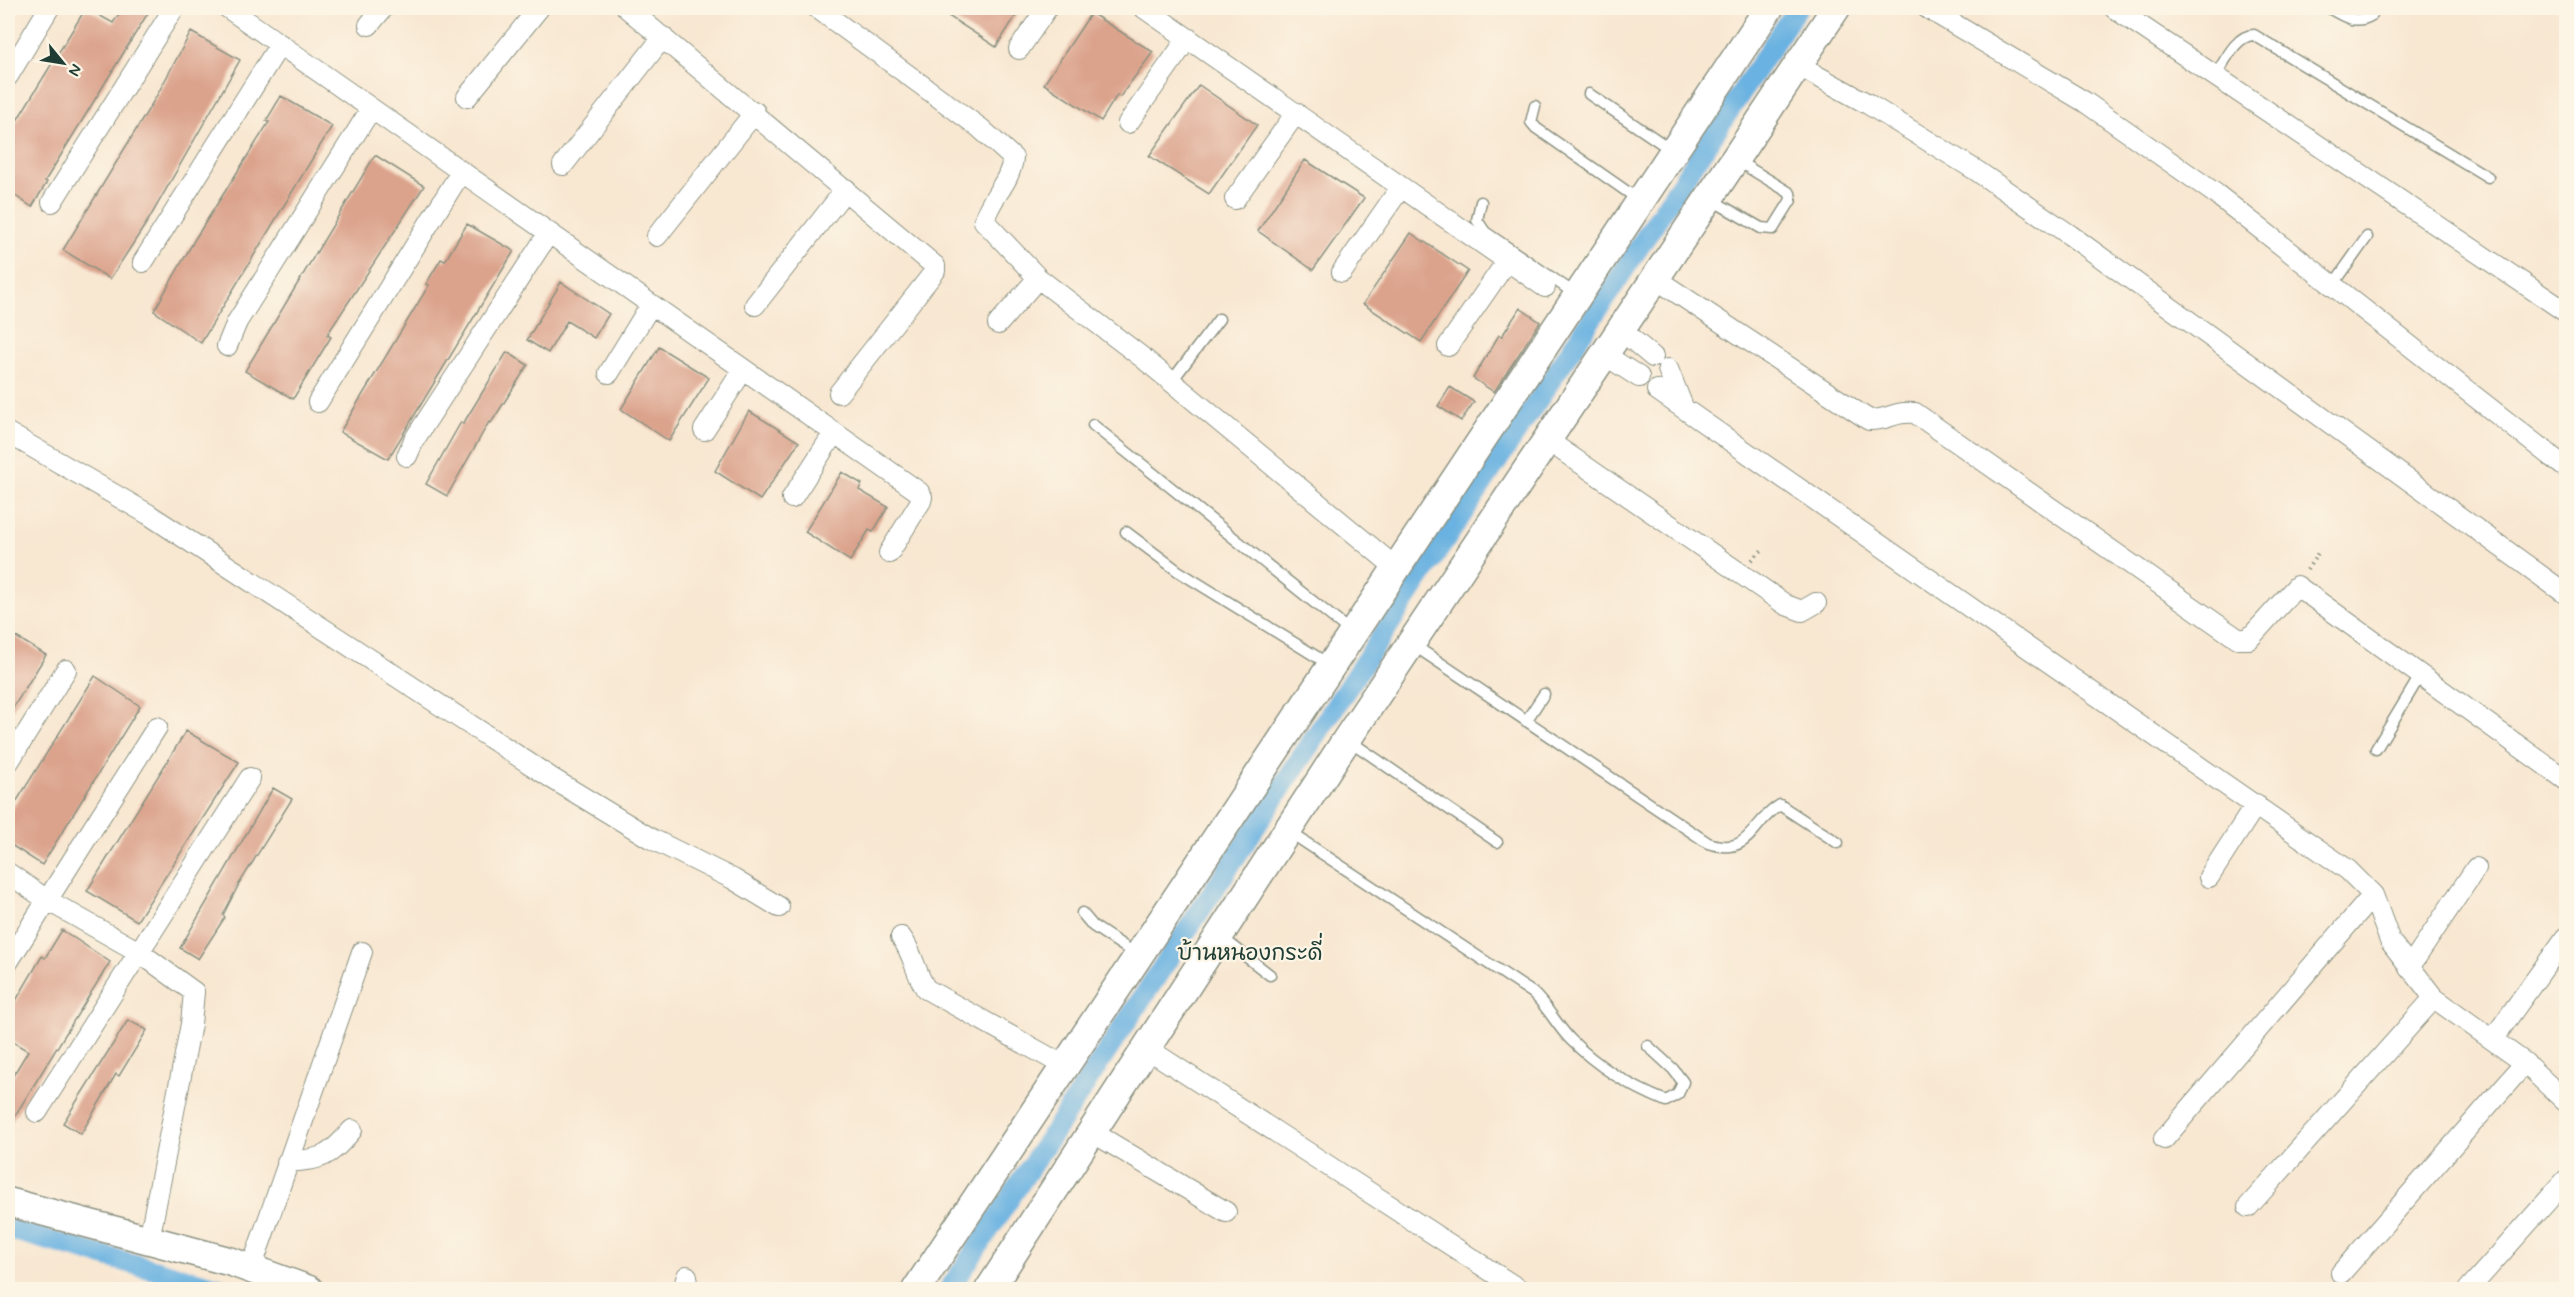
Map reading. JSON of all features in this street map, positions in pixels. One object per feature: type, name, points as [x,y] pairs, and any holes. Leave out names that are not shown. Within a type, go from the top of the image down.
[{"type":"street","points":[[8,76],[49,8]]},
{"type":"street","points":[[52,202],[174,8]]},
{"type":"street","points":[[228,8],[922,496],[889,553]]},
{"type":"street","points":[[369,25],[383,8]]},
{"type":"street","points":[[467,97],[539,8]]},
{"type":"street","points":[[627,8],[755,112],[935,266],[935,271],[839,393]]},
{"type":"street","points":[[817,8],[980,128],[1012,158],[1011,172],[1005,185],[988,205],[984,221],[1038,278],[1171,382],[1395,567]]},
{"type":"street","points":[[1019,49],[1047,8]]},
{"type":"street","points":[[1144,8],[1545,287]]},
{"type":"street","points":[[916,1290],[1351,632],[1769,8]]},
{"type":"street","points":[[989,1290],[1221,937],[1347,739],[1836,8]]},
{"type":"street","points":[[1927,8],[2085,102],[2216,194],[2566,468]]},
{"type":"street","points":[[2114,8],[2566,312]]},
{"type":"street","points":[[563,165],[663,37]]},
{"type":"street","points":[[1128,123],[1188,38]]},
{"type":"street","points":[[143,262],[280,44]]},
{"type":"street","points":[[1799,66],[1868,104],[1977,171],[2061,228],[2566,594]]},
{"type":"street","points":[[226,346],[237,322],[371,109]]},
{"type":"street","points":[[657,236],[755,112]]},
{"type":"street","points":[[1235,199],[1296,113]]},
{"type":"street","points":[[318,402],[461,172]]},
{"type":"street","points":[[1342,272],[1401,186]]},
{"type":"street","points":[[755,305],[846,189]]},
{"type":"street","points":[[407,456],[414,440],[548,234]]},
{"type":"street","points":[[1448,346],[1507,261]]},
{"type":"street","points":[[998,324],[1038,278]]},
{"type":"street","points":[[1656,279],[1869,420],[1883,420],[1899,411],[1915,413],[2238,639],[2249,639],[2297,586],[2566,780]]},
{"type":"street","points":[[609,373],[650,306]]},
{"type":"street","points":[[1621,330],[1660,363],[1683,407]]},
{"type":"street","points":[[1605,355],[1639,377]]},
{"type":"street","points":[[704,430],[743,370]]},
{"type":"street","points":[[1657,390],[2348,870],[2373,895],[2390,941],[2434,998],[2525,1063],[2566,1102]]},
{"type":"street","points":[[8,433],[148,514],[552,779],[650,838],[734,879],[778,907]]},
{"type":"street","points":[[792,498],[834,434]]},
{"type":"street","points":[[1547,440],[1786,605],[1802,611],[1816,603]]},
{"type":"street","points":[[8,763],[66,670]]},
{"type":"street","points":[[8,962],[157,727]]},
{"type":"street","points":[[37,1112],[250,778]]},
{"type":"street","points":[[2209,877],[2256,804]]},
{"type":"street","points":[[2409,968],[2476,868]]},
{"type":"street","points":[[8,873],[47,900],[139,952],[194,992],[191,1024],[148,1240]]},
{"type":"street","points":[[2164,1138],[2373,895]]},
{"type":"street","points":[[901,937],[912,951],[921,982],[926,989],[1063,1065]]},
{"type":"street","points":[[2493,1039],[2566,938]]},
{"type":"street","points":[[251,1269],[362,952]]},
{"type":"street","points":[[2248,1207],[2434,998]]},
{"type":"street","points":[[1148,1049],[1520,1290]]},
{"type":"street","points":[[2341,1273],[2525,1063]]},
{"type":"street","points":[[287,1162],[315,1160],[333,1152],[352,1130]]},
{"type":"street","points":[[1092,1132],[1226,1212]]},
{"type":"street","points":[[2468,1290],[2566,1180]]},
{"type":"street","points":[[8,1202],[251,1269],[309,1290]]},
{"type":"lane","points":[[2329,8],[2347,18],[2363,21],[2372,15],[2373,8]]},
{"type":"lane","points":[[2216,75],[2240,40],[2247,35],[2254,35],[2488,177]]},
{"type":"lane","points":[[1589,94],[1673,150]]},
{"type":"lane","points":[[1535,106],[1531,122],[1536,128],[1640,200]]},
{"type":"lane","points":[[1710,199],[1761,228],[1773,229],[1791,200],[1790,193],[1736,160]]},
{"type":"lane","points":[[1481,202],[1477,220],[1485,232],[1577,295]]},
{"type":"lane","points":[[2333,285],[2367,237]]},
{"type":"lane","points":[[1171,382],[1219,320]]},
{"type":"lane","points":[[1093,424],[1351,632]]},
{"type":"lane","points":[[1126,532],[1178,571],[1330,665]]},
{"type":"lane","points":[[1411,644],[1708,843],[1723,848],[1736,847],[1780,805],[1838,843]]},
{"type":"lane","points":[[2376,749],[2420,676]]},
{"type":"lane","points":[[1526,721],[1544,694]]},
{"type":"lane","points":[[1347,739],[1497,842]]},
{"type":"lane","points":[[1288,831],[1533,993],[1549,1007],[1570,1039],[1597,1062],[1639,1090],[1666,1101],[1678,1094],[1683,1082],[1673,1069],[1648,1046]]},
{"type":"lane","points":[[1082,913],[1093,926],[1137,955]]},
{"type":"lane","points":[[1221,937],[1269,975]]},
{"type":"building","points":[[86,8],[113,23],[123,8],[151,8],[45,181],[47,182],[32,207],[8,191],[8,135]]},
{"type":"building","points":[[936,8],[1021,8],[996,47]]},
{"type":"building","points":[[1091,13],[1153,52],[1120,97],[1117,95],[1101,121],[1044,84]]},
{"type":"building","points":[[191,32],[240,60],[149,219],[110,279],[63,250],[156,97]]},
{"type":"building","points":[[1199,85],[1257,125],[1209,194],[1149,156]]},
{"type":"building","points":[[281,96],[332,126],[201,343],[154,311],[195,239],[269,122],[266,121]]},
{"type":"building","points":[[375,155],[424,186],[327,335],[331,337],[293,399],[245,371]]},
{"type":"building","points":[[1305,160],[1364,198],[1313,270],[1258,231]]},
{"type":"building","points":[[467,224],[514,251],[388,459],[340,432],[429,285],[426,284],[441,259],[445,261]]},
{"type":"building","points":[[1411,233],[1468,271],[1421,342],[1363,304]]},
{"type":"building","points":[[561,282],[609,314],[594,338],[567,321],[548,353],[527,340]]},
{"type":"building","points":[[1520,308],[1540,322],[1494,392],[1473,378],[1499,335],[1502,336]]},
{"type":"building","points":[[659,347],[709,378],[669,441],[621,409]]},
{"type":"building","points":[[507,352],[528,365],[491,423],[489,422],[447,496],[426,484],[461,422],[463,424]]},
{"type":"building","points":[[1450,387],[1474,402],[1461,421],[1438,406]]},
{"type":"building","points":[[749,411],[799,442],[760,500],[715,471]]},
{"type":"building","points":[[842,472],[862,484],[859,490],[888,507],[873,532],[869,530],[850,561],[805,532]]},
{"type":"building","points":[[8,632],[46,655],[8,716]]},
{"type":"building","points":[[95,676],[140,706],[42,865],[8,843],[8,815]]},
{"type":"building","points":[[186,731],[239,762],[137,921],[87,891]]},
{"type":"building","points":[[273,788],[292,799],[239,884],[223,915],[225,917],[198,959],[180,948]]},
{"type":"building","points":[[62,930],[110,962],[8,1127],[8,1084],[28,1051],[8,1039],[8,1014],[42,956],[45,958]]},
{"type":"building","points":[[128,1020],[147,1030],[119,1076],[116,1074],[81,1134],[63,1123]]},
{"type":"waterway","points":[[949,1290],[1797,8]]},
{"type":"waterway","points":[[8,1229],[227,1290]]},
{"type":"district","name":"บ้านหนองกระดี่","points":[[1250,954]]}]
